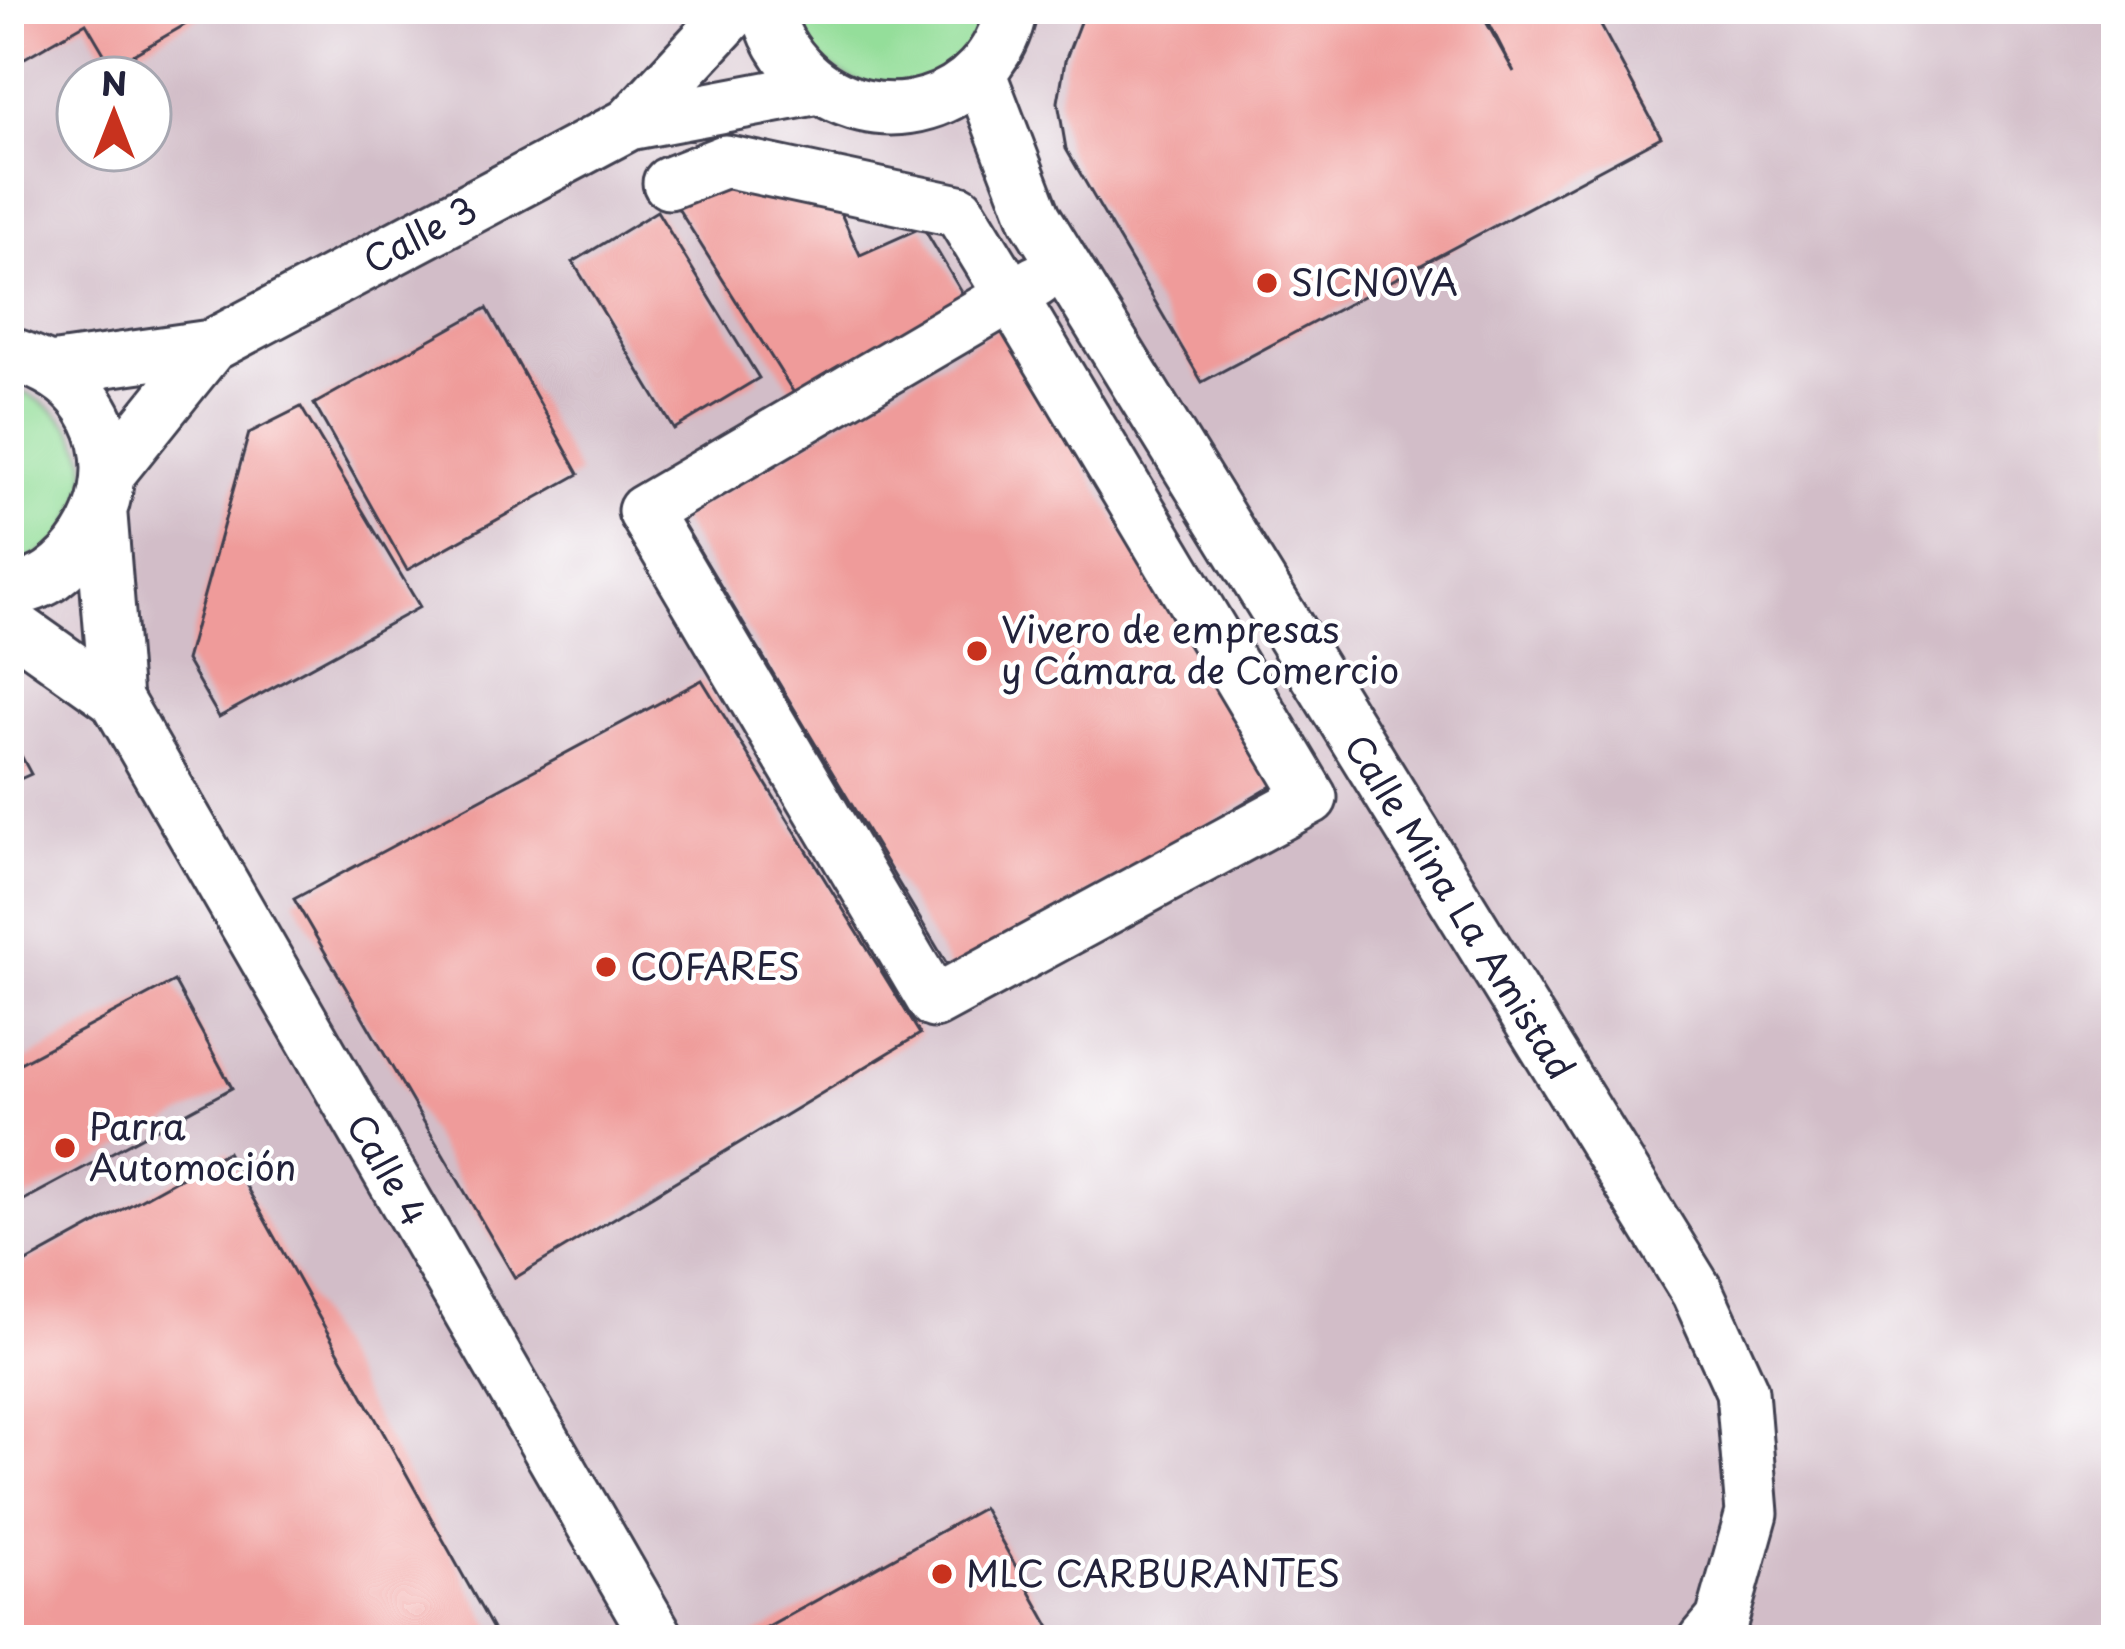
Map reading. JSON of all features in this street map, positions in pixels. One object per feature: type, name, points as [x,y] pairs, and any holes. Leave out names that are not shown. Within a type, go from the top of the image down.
[{"type":"street","name":"Calle 3","points":[[628,124],[736,9]]},
{"type":"street","points":[[768,9],[788,58],[818,88],[850,104],[884,110],[919,107],[952,94],[997,50],[1011,9]]},
{"type":"street","name":"Calle Mina La Amistad","points":[[979,72],[1035,218],[1706,1312],[1742,1391],[1752,1513],[1721,1620],[1705,1640]]},
{"type":"street","name":"Calle 3","points":[[20,357],[211,346],[628,124],[818,88]]},
{"type":"street","points":[[669,183],[724,161],[959,212],[1011,296],[1311,798],[934,1002],[644,511],[1011,296],[1064,265]]},
{"type":"street","name":"Calle 3","points":[[9,592],[49,578],[80,551],[105,494],[211,346]]},
{"type":"street","name":"Calle 4","points":[[20,357],[82,396],[102,432],[116,699]]},
{"type":"street","name":"Calle 4","points":[[9,623],[116,699],[658,1640]]},
{"type":"shaded area","points":[[9,9],[2116,9],[2116,1640],[9,1640]]},
{"type":"green space","points":[[793,9],[990,9],[971,46],[950,68],[920,85],[897,88],[873,86],[830,66],[800,31]]},
{"type":"green space","points":[[9,389],[38,400],[63,420],[81,447],[86,478],[61,542],[9,570]]},
{"type":"building","points":[[9,9],[212,9],[134,54],[104,54],[86,23],[9,67]]},
{"type":"building","name":"SICNOVA","points":[[1085,9],[1479,9],[1514,72],[1482,9],[1592,9],[1661,137],[1202,382],[1066,149],[1058,102],[1065,61]]},
{"type":"building","points":[[721,175],[832,194],[860,255],[923,227],[964,296],[794,393],[674,202]]},
{"type":"building","points":[[657,211],[759,378],[674,429],[573,262]]},
{"type":"building","points":[[487,308],[579,474],[407,570],[314,404]]},
{"type":"building","name":"Vivero de empresas y Cámara de Comercio","points":[[1001,327],[1274,785],[953,974],[680,518]]},
{"type":"building","points":[[301,407],[420,607],[219,717],[186,660],[249,433]]},
{"type":"building","name":"COFARES","points":[[702,680],[920,1034],[515,1278],[294,899]]},
{"type":"building","points":[[9,733],[31,774],[9,784]]},
{"type":"building","name":"Parra Automoción","points":[[174,981],[232,1088],[9,1208],[9,1069]]},
{"type":"building","points":[[227,1152],[499,1640],[9,1640],[9,1272]]},
{"type":"building","name":"MLC CARBURANTES","points":[[983,1508],[1057,1640],[745,1640]]},
{"type":"place","name":"SICNOVA","points":[[1267,283]]},
{"type":"place","name":"Vivero de empresas y Cámara de Comercio","points":[[977,651]]},
{"type":"place","name":"COFARES","points":[[606,967]]},
{"type":"place","name":"Parra Automoción","points":[[65,1148]]},
{"type":"place","name":"MLC CARBURANTES","points":[[942,1574]]}]
